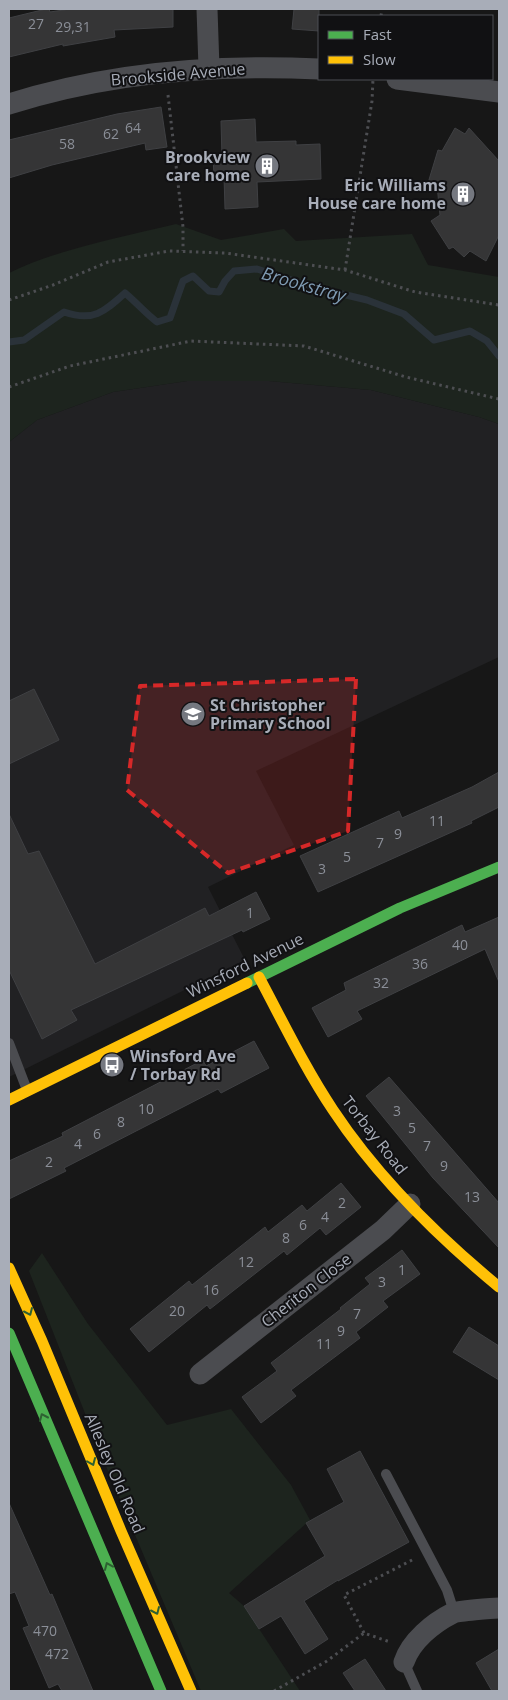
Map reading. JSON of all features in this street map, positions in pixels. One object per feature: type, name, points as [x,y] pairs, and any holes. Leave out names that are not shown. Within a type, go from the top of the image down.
[{"type":"street","points":[[207,9],[209,68]]},
{"type":"street","name":"Brookside Avenue","points":[[9,104],[78,85],[150,73],[258,66],[318,69]]},
{"type":"street","points":[[405,80],[499,92]]},
{"type":"street","name":"Winsford Avenue","points":[[9,1100],[400,908],[499,867]]},
{"type":"street","name":"Torbay Road","points":[[259,977],[315,1081],[362,1149],[410,1204],[466,1260],[499,1287]]},
{"type":"street","name":"Cheriton Close","points":[[200,1374],[375,1236],[410,1204]]},
{"type":"street","name":"Allesley Old Road","points":[[9,1268],[42,1341],[168,1671],[161,1691]]},
{"type":"street","name":"Allesley Old Road","points":[[9,1333],[168,1671],[191,1691]]},
{"type":"street","points":[[406,1658],[414,1643],[454,1612],[499,1608]]},
{"type":"lane","points":[[9,1044],[27,1090]]},
{"type":"lane","points":[[386,1474],[447,1590],[454,1612]]},
{"type":"lane","points":[[406,1658],[417,1691]]},
{"type":"path","points":[[168,72],[168,92],[184,227],[184,251]]},
{"type":"path","points":[[345,270],[372,101],[373,80]]},
{"type":"path","points":[[9,300],[53,285],[108,262],[169,251],[184,251],[225,253],[345,270],[414,292],[499,305]]},
{"type":"path","points":[[9,387],[70,366],[191,341],[304,346],[406,377],[499,400]]},
{"type":"path","points":[[406,1658],[392,1643],[364,1633],[344,1595],[428,1552]]},
{"type":"path","points":[[274,1691],[327,1660],[364,1633]]},
{"type":"highlighted area","points":[[356,679],[348,831],[228,873],[127,790],[140,686]]},
{"type":"shaded area","points":[[176,224],[221,240],[284,229],[296,241],[412,234],[428,265],[499,277],[499,424],[479,417],[371,390],[269,381],[187,381],[113,392],[37,420],[9,442],[9,273],[69,250]]},
{"type":"shaded area","name":"St Christopher Primary School","points":[[187,381],[269,381],[371,390],[479,417],[499,424],[499,657],[256,771],[294,845],[208,887],[245,960],[9,1077],[9,442],[37,420],[113,392]]},
{"type":"shaded area","points":[[42,1253],[88,1324],[167,1425],[231,1409],[291,1485],[310,1520],[229,1593],[244,1606],[300,1691],[201,1691],[103,1459],[29,1271]]},
{"type":"building","points":[[49,9],[50,12],[70,9],[173,9],[173,27],[114,30],[115,37],[63,46],[63,44],[9,57],[9,18]]},
{"type":"building","points":[[294,9],[319,9],[318,31],[292,29]]},
{"type":"building","points":[[161,107],[167,147],[146,150],[145,143],[52,165],[9,178],[9,140],[117,114]]},
{"type":"building","name":"Brookview care home","points":[[255,119],[256,142],[296,141],[296,145],[320,144],[321,179],[257,182],[258,207],[225,209],[224,176],[214,176],[213,157],[222,157],[221,121]]},
{"type":"building","name":"Eric Williams House care home","points":[[455,128],[465,134],[469,128],[499,161],[499,235],[486,261],[470,251],[464,257],[453,247],[449,249],[431,221],[440,215],[437,185],[428,183],[438,150],[442,151]]},
{"type":"building","points":[[34,689],[59,740],[9,764],[9,701]]},
{"type":"building","points":[[499,772],[499,807],[471,821],[472,823],[318,892],[300,856],[399,811],[402,818],[472,787]]},
{"type":"building","points":[[9,814],[28,854],[39,851],[95,964],[205,908],[209,916],[256,892],[270,919],[243,932],[242,930],[71,1010],[77,1020],[42,1039],[9,970]]},
{"type":"building","points":[[499,917],[499,982],[485,949],[357,1011],[362,1019],[328,1037],[312,1008],[346,990],[344,983],[462,925],[465,932]]},
{"type":"building","points":[[254,1041],[269,1068],[221,1093],[218,1089],[64,1168],[66,1171],[9,1199],[9,1161],[63,1136],[62,1133],[203,1060],[206,1066]]},
{"type":"building","points":[[389,1077],[499,1203],[499,1248],[433,1178],[366,1096]]},
{"type":"building","points":[[341,1183],[361,1207],[326,1235],[320,1228],[287,1255],[284,1251],[210,1309],[207,1305],[149,1352],[130,1329],[189,1281],[192,1285],[265,1227],[268,1232],[302,1205],[307,1211]]},
{"type":"building","points":[[402,1250],[420,1274],[383,1301],[388,1307],[356,1332],[360,1338],[291,1390],[296,1396],[261,1423],[242,1397],[277,1371],[271,1363],[370,1284],[365,1278]]},
{"type":"building","points":[[469,1327],[499,1346],[499,1380],[453,1352]]},
{"type":"building","points":[[360,1451],[409,1542],[338,1580],[304,1601],[328,1639],[305,1654],[281,1616],[259,1629],[244,1606],[325,1556],[306,1523],[344,1502],[327,1469]]},
{"type":"building","points":[[9,1503],[50,1595],[52,1594],[93,1691],[62,1691],[58,1684],[49,1688],[23,1628],[29,1626],[15,1592],[9,1594]]},
{"type":"building","points":[[499,1649],[499,1691],[492,1691],[476,1663]]},
{"type":"building","points":[[365,1659],[386,1691],[355,1691],[343,1673]]},
{"type":"waterway","name":"Brookstray","points":[[9,342],[24,340],[64,312],[83,316],[98,313],[125,293],[157,322],[170,318],[183,281],[193,276],[209,291],[219,292],[225,281],[234,271],[257,269],[313,287],[367,300],[404,314],[434,340],[470,331],[487,341],[499,356]]},
{"type":"traffic: fast","points":[[247,983],[400,908],[499,867]]},
{"type":"traffic: fast","points":[[9,1333],[161,1691]]},
{"type":"traffic: slow","points":[[259,977],[313,1078],[350,1135],[409,1204],[453,1247],[499,1287]]},
{"type":"traffic: slow","points":[[9,1100],[247,983]]},
{"type":"traffic: slow","points":[[9,1268],[191,1691]]},
{"type":"place","name":"Brookview care home","points":[[267,166]]},
{"type":"place","name":"Eric Williams House care home","points":[[463,194]]},
{"type":"place","name":"St Christopher Primary School","points":[[193,714]]},
{"type":"place","name":"Winsford Ave / Torbay Rd","points":[[112,1065]]}]
